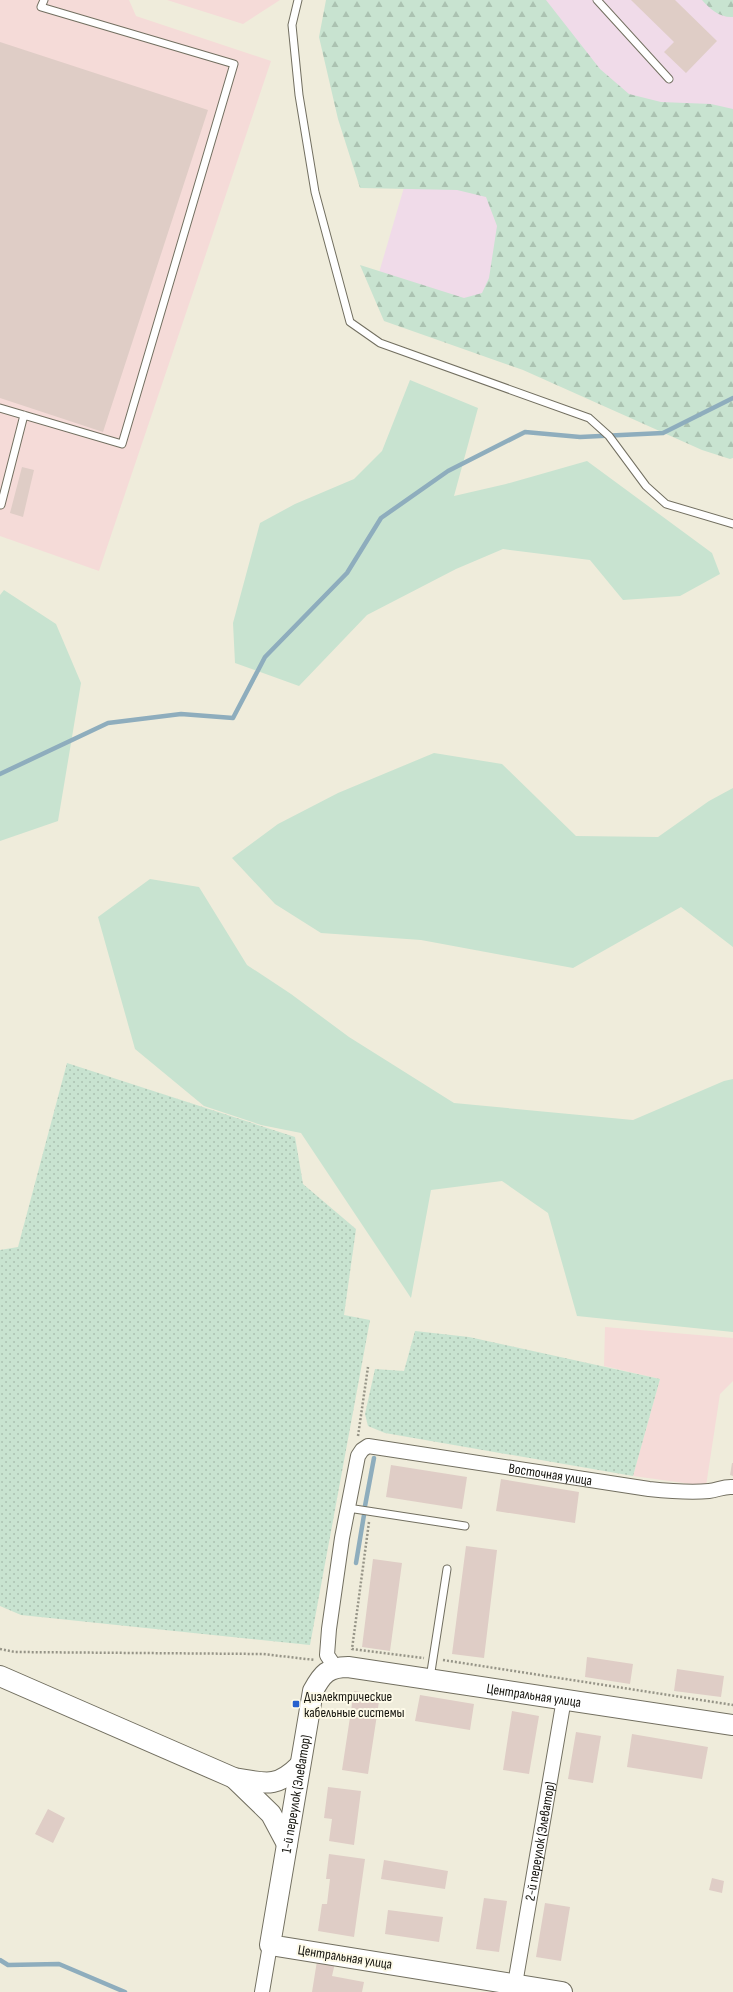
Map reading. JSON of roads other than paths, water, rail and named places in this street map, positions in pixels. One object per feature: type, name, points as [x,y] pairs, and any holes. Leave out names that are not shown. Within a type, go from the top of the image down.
[{"type":"street","name":"Восточная улица","points":[[348,1508],[358,1456],[365,1448],[674,1492],[709,1491],[725,1486],[733,1487]]},
{"type":"street","points":[[335,1667],[327,1655],[329,1629],[342,1538],[348,1508]]},
{"type":"street","name":"Центральная улица","points":[[335,1667],[431,1669],[564,1699],[733,1725]]},
{"type":"street","name":"1-й переулок (Элеватор)","points":[[262,1992],[313,1691],[320,1678],[335,1667]]},
{"type":"street","points":[[0,1676],[234,1778],[269,1784],[288,1778],[300,1765]]},
{"type":"street","name":"2-й переулок (Элеватор)","points":[[515,1984],[564,1699]]},
{"type":"street","points":[[234,1778],[270,1814],[287,1844]]},
{"type":"street","name":"Центральная улица","points":[[270,1945],[562,1992]]},
{"type":"lane","points":[[0,408],[122,444],[234,64],[41,7],[44,0]]},
{"type":"lane","points":[[298,0],[292,25],[300,95],[315,192],[350,322],[380,343],[589,418],[609,436],[646,486],[666,504],[733,524]]},
{"type":"lane","points":[[597,0],[669,79]]},
{"type":"lane","points":[[1,505],[24,415]]},
{"type":"lane","points":[[348,1508],[465,1526]]},
{"type":"lane","points":[[431,1669],[447,1569]]},
{"type":"waterway","points":[[0,774],[108,723],[181,714],[233,718],[265,657],[347,573],[381,518],[448,471],[525,432],[580,437],[663,433],[733,398]]},
{"type":"waterway","points":[[365,1506],[374,1458]]},
{"type":"waterway","points":[[356,1563],[364,1515]]},
{"type":"waterway","points":[[0,1960],[8,1965],[59,1964],[125,1992]]},
{"type":"place","name":"Диэлектрические кабельные системы","points":[[296,1704]]}]
